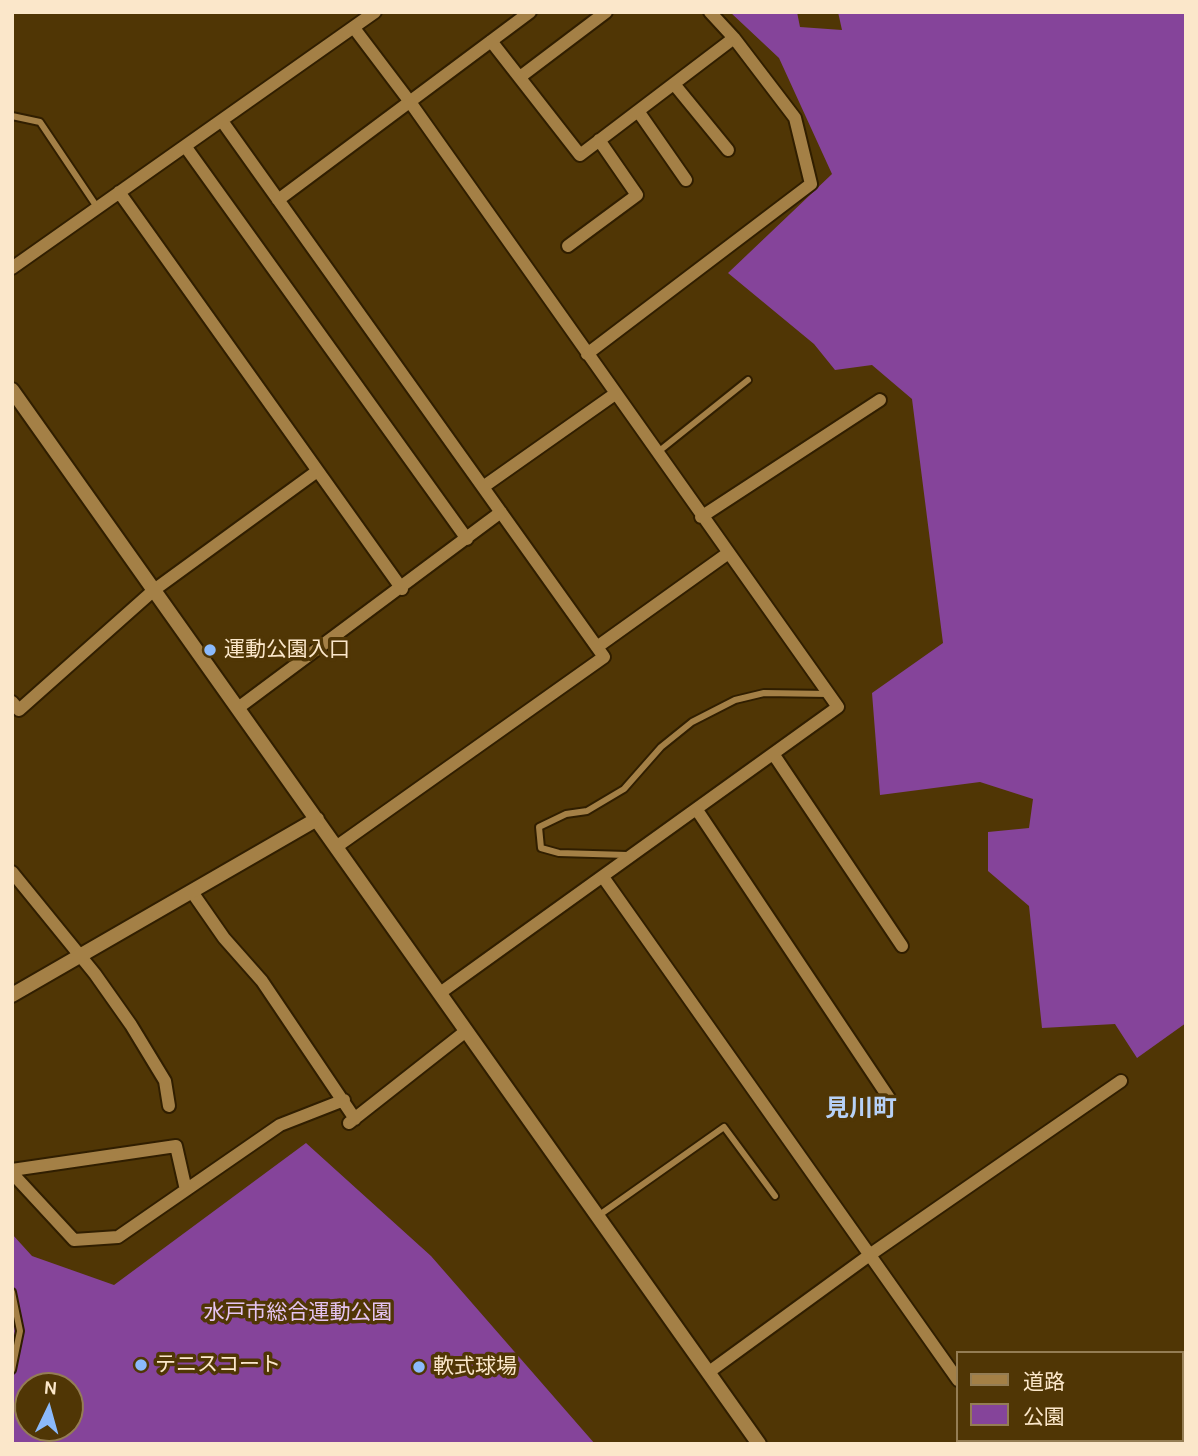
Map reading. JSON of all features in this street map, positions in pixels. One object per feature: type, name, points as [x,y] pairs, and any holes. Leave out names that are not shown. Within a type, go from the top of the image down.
[{"type":"street","points":[[12,268],[375,12]]},
{"type":"street","points":[[278,200],[530,12]]},
{"type":"street","points":[[520,78],[606,12]]},
{"type":"street","points":[[587,354],[811,184],[795,118],[734,38],[710,12]]},
{"type":"street","points":[[354,28],[410,102],[727,554],[838,707],[440,993]]},
{"type":"street","points":[[491,41],[580,155],[734,38]]},
{"type":"street","points":[[674,84],[728,150]]},
{"type":"street","points":[[638,111],[686,180]]},
{"type":"street","points":[[222,121],[604,657],[336,847]]},
{"type":"street","points":[[568,246],[637,195],[599,140]]},
{"type":"street","points":[[185,146],[467,540]]},
{"type":"street","points":[[119,192],[316,472],[402,589]]},
{"type":"street","points":[[12,390],[759,1444]]},
{"type":"street","points":[[483,488],[615,394]]},
{"type":"street","points":[[701,517],[880,400]]},
{"type":"street","points":[[12,702],[19,710],[154,590],[316,472]]},
{"type":"street","points":[[238,708],[402,589],[501,512]]},
{"type":"street","points":[[597,647],[727,554]]},
{"type":"street","points":[[774,755],[902,946]]},
{"type":"street","points":[[697,810],[889,1097]]},
{"type":"street","points":[[12,995],[317,819]]},
{"type":"street","points":[[12,872],[131,1025],[164,1081],[169,1106]]},
{"type":"street","points":[[603,877],[956,1377]]},
{"type":"street","points":[[192,892],[224,938],[262,981],[344,1100],[352,1121],[466,1031]]},
{"type":"street","points":[[709,1372],[871,1254],[1121,1081]]},
{"type":"street","points":[[12,1171],[74,1240],[118,1237],[281,1125],[344,1100]]},
{"type":"street","points":[[12,1171],[176,1146],[186,1190]]},
{"type":"lane","points":[[12,116],[40,122],[97,207]]},
{"type":"lane","points":[[657,454],[748,380]]},
{"type":"lane","points":[[632,856],[559,853],[541,848],[539,827],[566,814],[587,811],[624,789],[661,747],[692,722],[735,700],[764,693],[829,694]]},
{"type":"lane","points":[[598,1216],[724,1127],[775,1196]]},
{"type":"lane","points":[[12,1292],[20,1331],[12,1370]]},
{"type":"green space","points":[[730,12],[797,12],[800,27],[842,30],[838,12],[1186,12],[1186,1023],[1137,1058],[1115,1024],[1042,1028],[1029,906],[988,871],[988,832],[1029,828],[1033,799],[980,782],[880,795],[872,693],[943,643],[912,399],[872,365],[835,370],[814,344],[728,273],[832,174],[779,58]]},
{"type":"green space","name":"水戸市総合運動公園","points":[[306,1143],[431,1256],[595,1444],[12,1444],[12,1234],[32,1256],[114,1285]]},
{"type":"place","name":"運動公園入口","points":[[210,650]]},
{"type":"place","name":"テニスコート","points":[[141,1365]]},
{"type":"place","name":"軟式球場","points":[[419,1367]]},
{"type":"district","name":"見川町","points":[[861,1109]]}]
